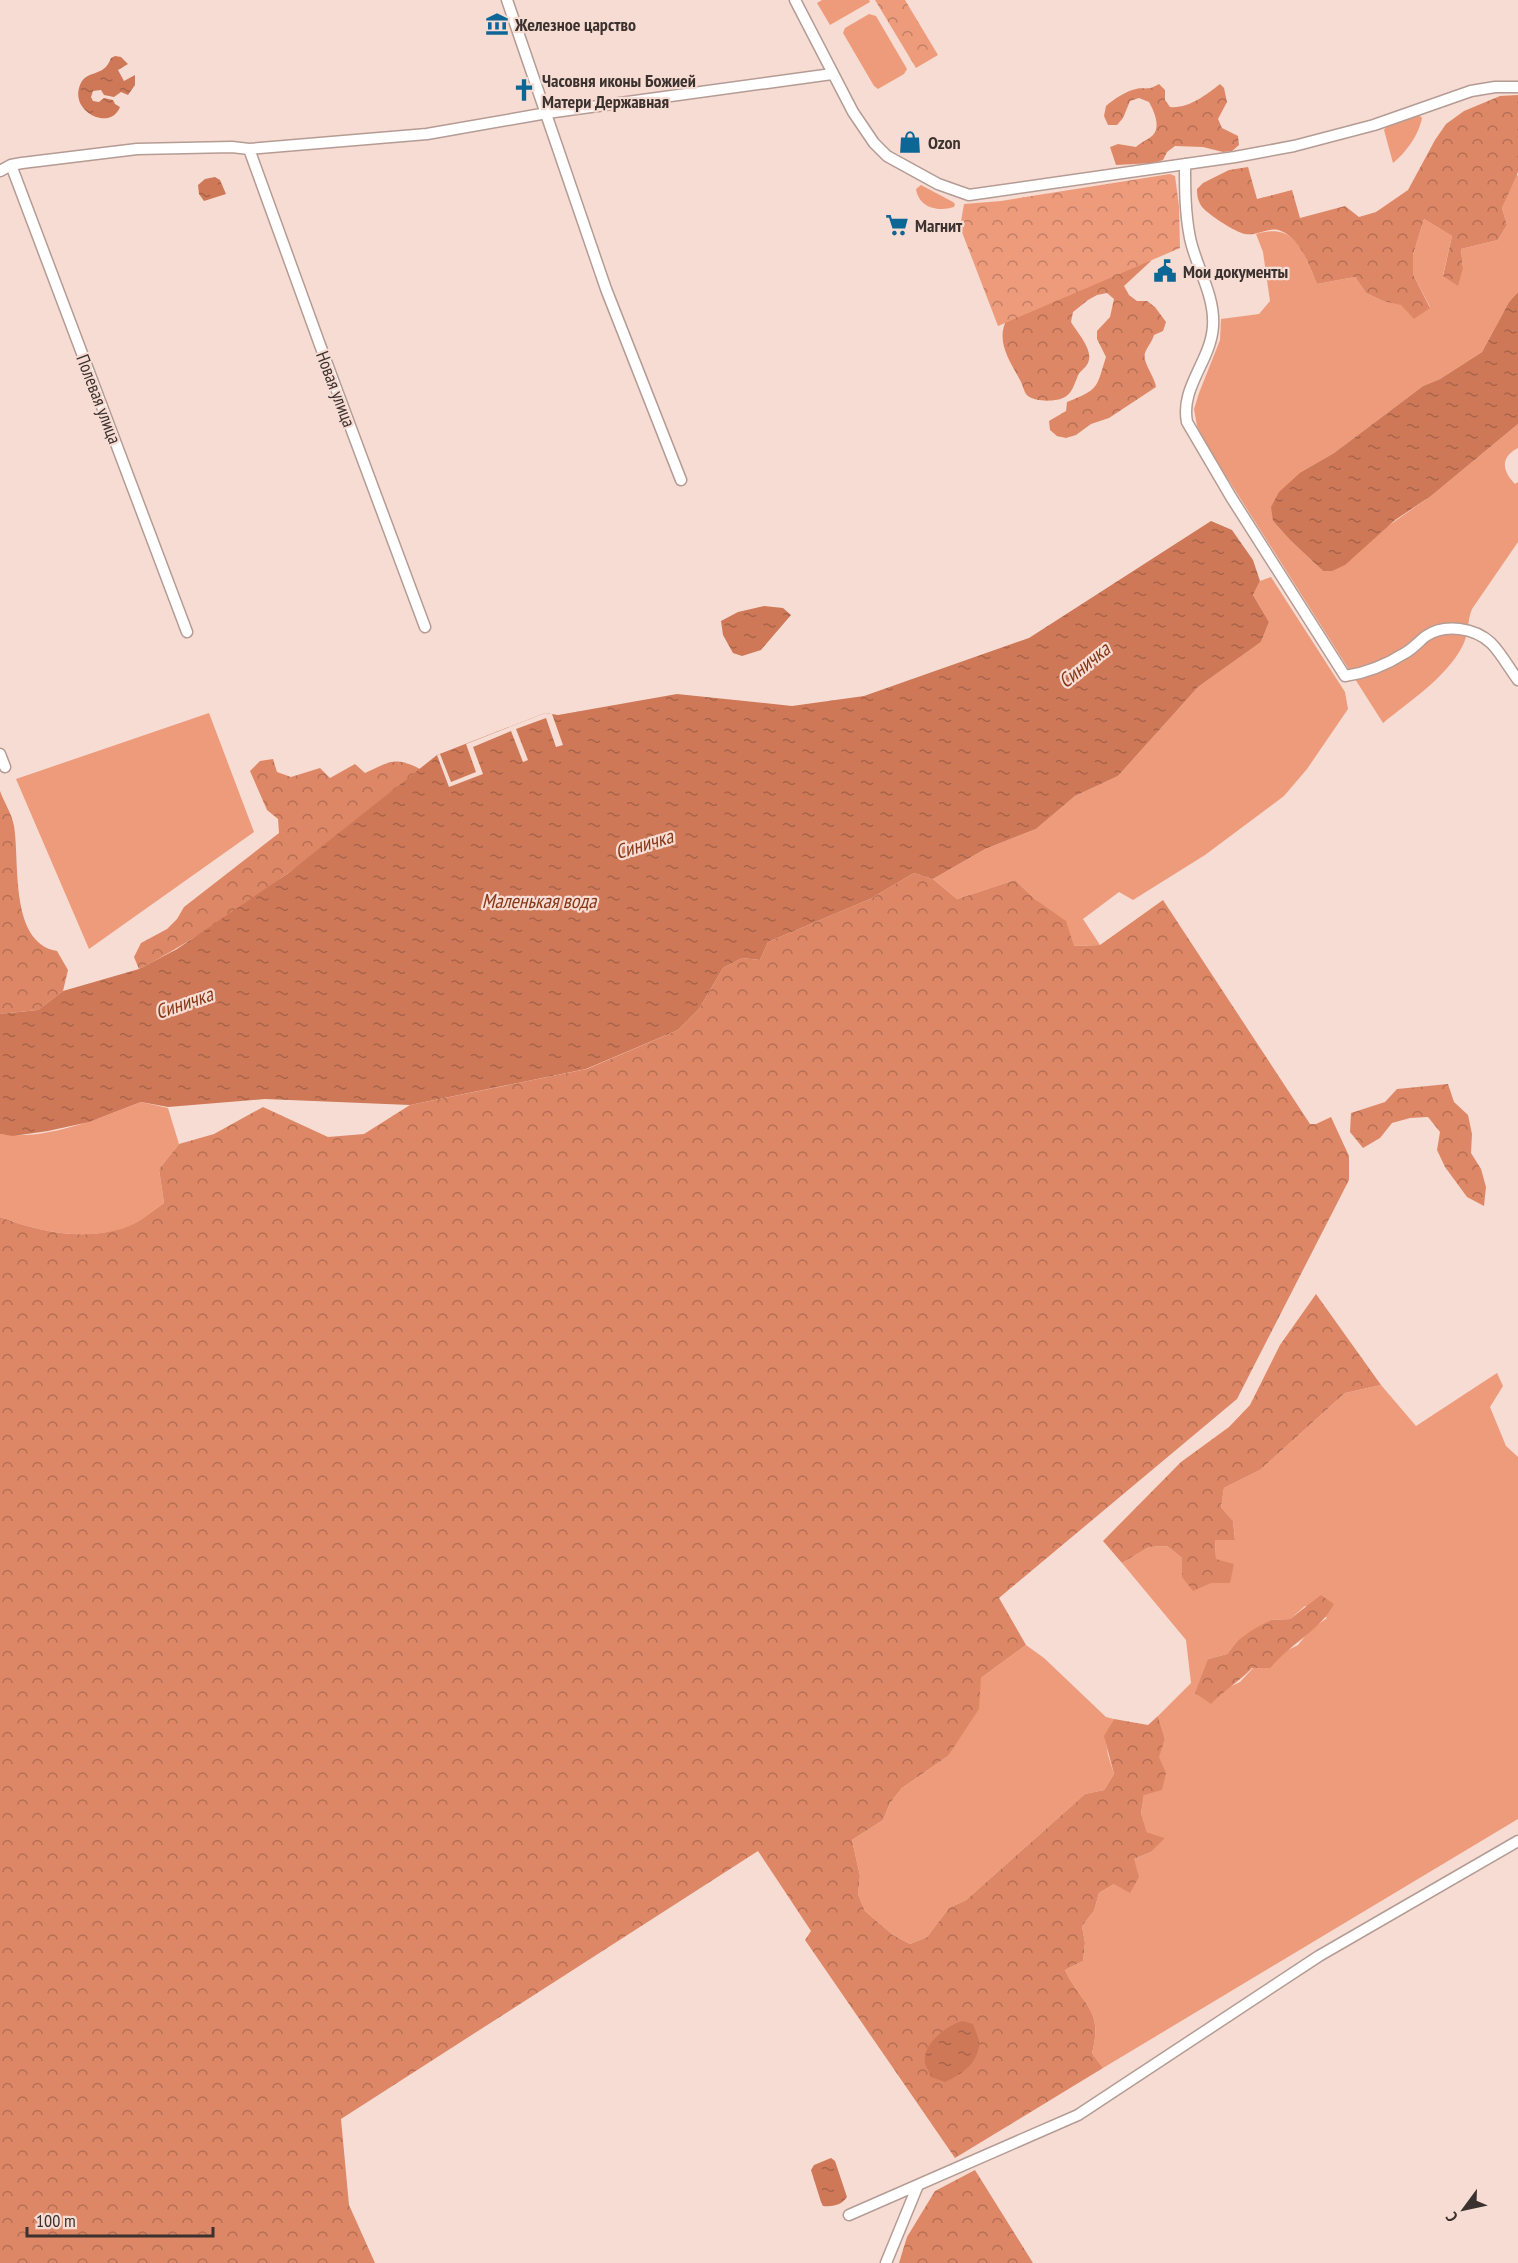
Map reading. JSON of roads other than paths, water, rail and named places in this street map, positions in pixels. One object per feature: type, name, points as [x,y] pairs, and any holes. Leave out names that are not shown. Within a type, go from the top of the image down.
[{"type":"street","points":[[507,0],[606,289],[681,480]]},
{"type":"street","points":[[795,0],[853,112],[884,153],[938,184],[962,194],[991,193],[1294,146],[1374,125],[1471,91],[1495,87],[1518,87]]},
{"type":"street","points":[[0,171],[16,164],[137,148],[232,147],[249,149],[427,134],[547,113],[832,74]]},
{"type":"street","name":"Новая улица","points":[[249,149],[426,627]]},
{"type":"street","name":"Полевая улица","points":[[16,164],[187,632]]},
{"type":"street","points":[[1185,164],[1184,203],[1190,238],[1211,302],[1213,326],[1209,349],[1186,397],[1187,422],[1345,676],[1364,674],[1384,665],[1407,653],[1429,634],[1451,629],[1465,629],[1490,642],[1518,680]]},
{"type":"street","points":[[0,754],[5,767]]},
{"type":"street","points":[[849,2215],[1078,2115],[1319,1956],[1518,1841]]},
{"type":"street","points":[[886,2263],[918,2185]]},
{"type":"water","points":[[115,56],[121,57],[128,64],[118,70],[124,81],[135,75],[135,85],[128,95],[121,92],[114,97],[104,95],[101,90],[93,91],[91,97],[93,101],[99,102],[104,98],[113,100],[120,107],[109,118],[94,116],[81,105],[78,97],[79,88],[85,78],[103,69]]},
{"type":"water","points":[[215,177],[220,180],[226,194],[204,201],[199,194],[198,185],[205,179]]},
{"type":"water","points":[[1518,292],[1518,424],[1431,496],[1395,520],[1345,565],[1332,571],[1323,571],[1273,521],[1271,507],[1279,492],[1301,472],[1334,453],[1423,386],[1440,379],[1482,352],[1509,302]]},
{"type":"water","name":"Маленькая вода","points":[[1211,521],[1232,530],[1253,560],[1260,581],[1253,595],[1269,622],[1261,642],[1198,687],[1118,776],[1075,796],[1036,829],[985,849],[933,879],[914,873],[870,899],[768,942],[760,960],[742,958],[723,968],[699,1009],[678,1030],[586,1069],[410,1105],[265,1099],[168,1107],[141,1102],[89,1122],[13,1136],[0,1134],[0,1014],[38,1010],[63,991],[139,969],[177,949],[287,874],[437,755],[545,713],[558,715],[677,694],[792,706],[864,696],[1029,638]]},
{"type":"water","points":[[764,606],[783,608],[791,615],[761,650],[742,656],[733,653],[723,635],[721,621],[738,612]]},
{"type":"water","points":[[962,2021],[973,2024],[978,2036],[976,2057],[963,2072],[945,2082],[931,2077],[925,2063],[927,2049],[942,2031]]},
{"type":"water","points":[[831,2158],[835,2161],[847,2197],[836,2205],[823,2206],[811,2170],[814,2165]]},
{"type":"place","name":"Железное царство","points":[[497,24]]},
{"type":"place","name":"Часовня иконы Божией Матери Державная","points":[[524,90]]},
{"type":"place","name":"Ozon","points":[[910,142]]},
{"type":"place","name":"Магнит","points":[[897,225]]},
{"type":"place","name":"Мои документы","points":[[1165,271]]},
{"type":"water label","name":"Синичка","points":[[1084,665]]},
{"type":"water label","name":"Синичка","points":[[644,844]]},
{"type":"water label","name":"Синичка","points":[[184,1003]]}]
